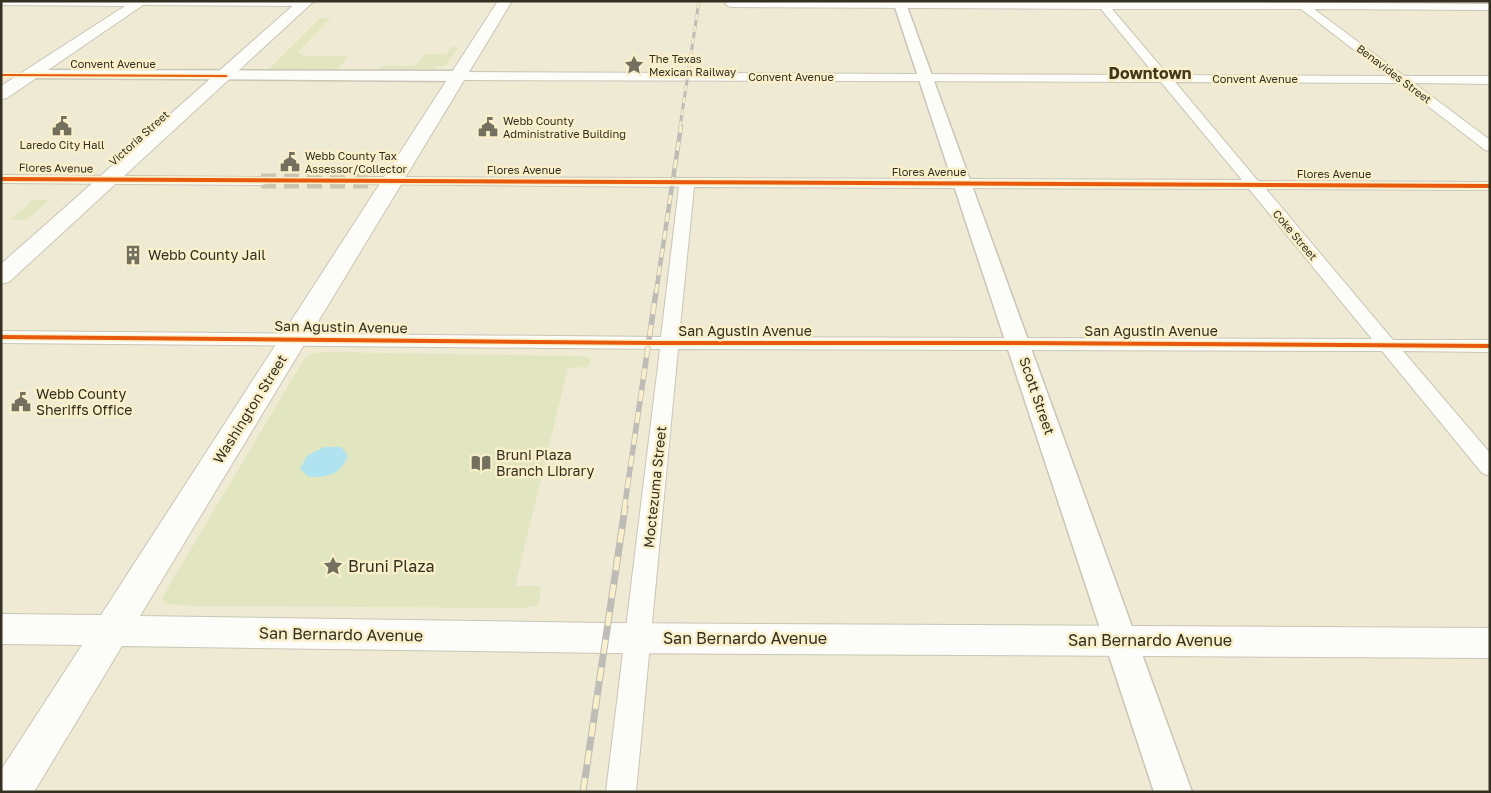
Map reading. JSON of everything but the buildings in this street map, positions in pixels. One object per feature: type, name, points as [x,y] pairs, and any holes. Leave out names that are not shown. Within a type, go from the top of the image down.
[{"type":"main road","points":[[1,1],[141,2]]},
{"type":"main road","name":"Washington Street","points":[[10,792],[295,338],[381,181],[457,76],[505,1]]},
{"type":"main road","points":[[1,94],[141,2]]},
{"type":"main road","name":"Victoria Street","points":[[1,277],[306,2]]},
{"type":"main road","name":"Convent Avenue","points":[[1,75],[30,75]]},
{"type":"main road","name":"San Bernardo Avenue","points":[[1,629],[638,637],[1490,643]]},
{"type":"street","points":[[141,2],[306,2]]},
{"type":"street","name":"Scott Street","points":[[900,3],[1122,640],[1173,792]]},
{"type":"street","points":[[730,4],[1302,4],[1490,7]]},
{"type":"street","name":"Coke Street","points":[[1102,4],[1490,468]]},
{"type":"street","name":"Benavides Street","points":[[1302,4],[1490,147]]},
{"type":"street","name":"Convent Avenue","points":[[30,75],[926,76],[1490,80]]},
{"type":"street","name":"Flores Avenue","points":[[1,179],[261,181]]},
{"type":"street","name":"Flores Avenue","points":[[381,181],[1490,186]]},
{"type":"street","name":"Moctezuma Street","points":[[621,792],[687,182]]},
{"type":"street","name":"San Agustin Avenue","points":[[1,336],[670,343],[1490,346]]},
{"type":"green space","points":[[320,18],[331,18],[297,53],[303,53],[302,56],[349,56],[337,69],[269,69]]},
{"type":"green space","points":[[452,46],[458,48],[445,66],[437,66],[435,69],[379,69],[381,66],[415,66],[425,54],[446,54]]},
{"type":"green space","points":[[32,200],[49,200],[26,220],[9,219],[28,206],[26,205]]},
{"type":"green space","name":"Bruni Plaza","points":[[312,353],[577,356],[589,357],[591,359],[588,367],[568,368],[515,586],[536,586],[541,588],[538,605],[523,608],[194,606],[165,604],[162,599],[166,591],[304,359]]},
{"type":"water","points":[[324,447],[341,447],[348,456],[341,467],[333,474],[309,477],[300,469],[307,456]]},
{"type":"tunnel","points":[[261,181],[368,181]]},
{"type":"railway","points":[[680,127],[699,1]]},
{"type":"railway","points":[[656,293],[681,126]]},
{"type":"railway","points":[[624,510],[656,292]]},
{"type":"railway","points":[[583,792],[625,508]]},
{"type":"cycle path","points":[[1,75],[226,76]]},
{"type":"cycle path","points":[[1,179],[1490,186]]},
{"type":"cycle path","points":[[1,337],[649,343],[1490,346]]},
{"type":"place","name":"The Texas Mexican Railway","points":[[634,65]]},
{"type":"place","name":"Laredo City Hall","points":[[62,126]]},
{"type":"place","name":"Webb County Administrative Building","points":[[488,127]]},
{"type":"place","name":"Webb County Tax Assessor/Collector","points":[[290,162]]},
{"type":"place","name":"Webb County Jail","points":[[133,255]]},
{"type":"place","name":"Webb County Sheriffs Office","points":[[21,402]]},
{"type":"place","name":"Bruni Plaza Branch Library","points":[[481,463]]},
{"type":"place","name":"Bruni Plaza","points":[[333,566]]},
{"type":"district","name":"Downtown","points":[[1150,73]]}]
